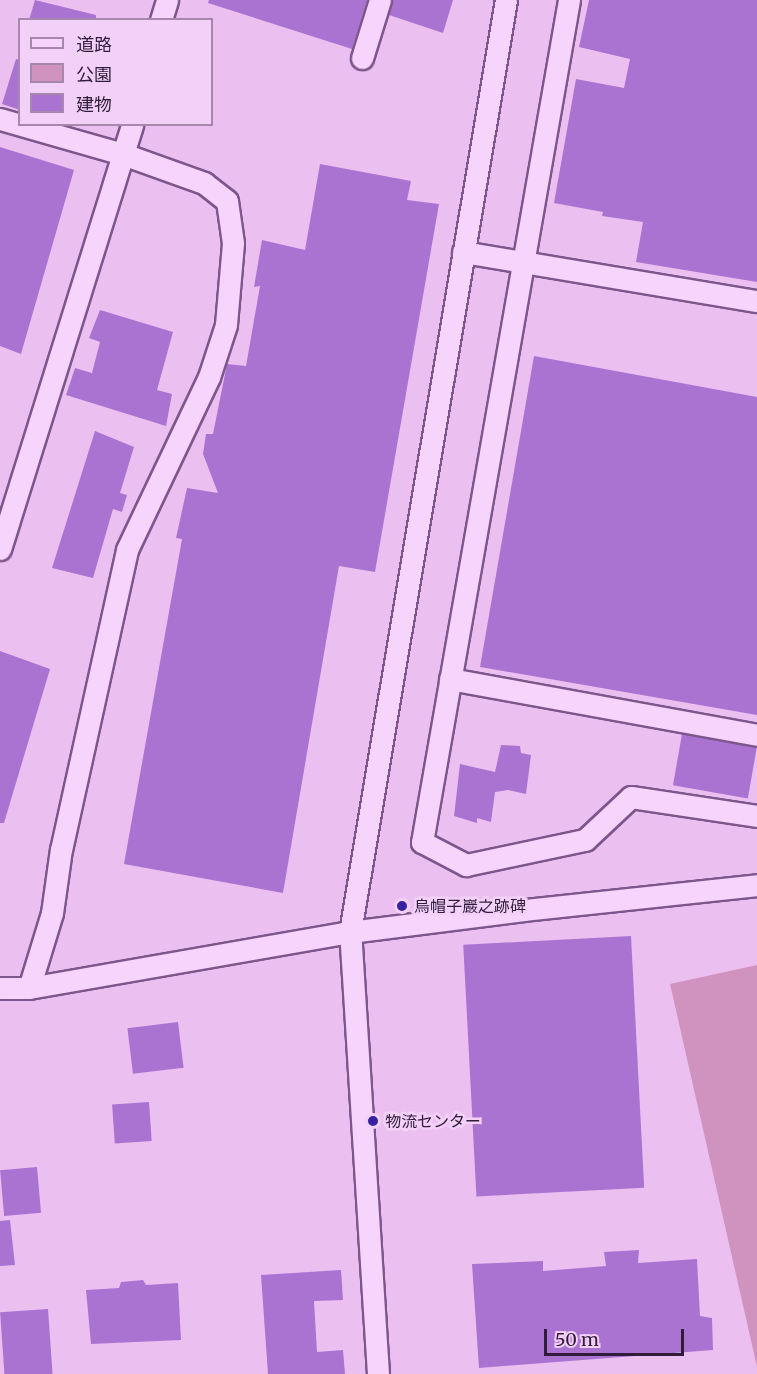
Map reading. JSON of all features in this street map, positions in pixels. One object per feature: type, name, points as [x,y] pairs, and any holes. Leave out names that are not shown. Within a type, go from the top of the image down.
[{"type":"street","points":[[162,18],[167,0]]},
{"type":"street","points":[[362,58],[380,0]]},
{"type":"street","points":[[378,1374],[350,932],[506,0]]},
{"type":"street","points":[[569,0],[422,842],[466,865],[585,840],[631,797],[757,816]]},
{"type":"street","points":[[0,119],[18,124]]},
{"type":"street","points":[[25,126],[123,154],[204,183],[227,201],[233,243],[226,325],[209,377],[185,432],[127,550],[61,849],[52,913],[29,988]]},
{"type":"street","points":[[0,549],[131,126]]},
{"type":"street","points":[[463,252],[757,301]]},
{"type":"street","points":[[450,679],[757,735]]},
{"type":"street","points":[[0,988],[29,988],[350,932],[524,910],[757,885]]},
{"type":"green space","points":[[757,965],[757,1367],[670,984]]},
{"type":"building","points":[[35,0],[96,15],[96,18],[30,18]]},
{"type":"building","points":[[209,0],[367,0],[352,49],[208,3]]},
{"type":"building","points":[[392,0],[453,0],[443,33],[389,15]]},
{"type":"building","points":[[589,0],[757,0],[757,282],[636,262],[643,222],[602,216],[603,212],[554,203],[576,79],[624,88],[630,59],[579,47]]},
{"type":"building","points":[[16,59],[18,60],[18,109],[2,104]]},
{"type":"building","points":[[0,147],[74,170],[21,354],[0,346]]},
{"type":"building","points":[[320,164],[411,181],[407,200],[439,204],[375,572],[339,566],[283,893],[124,864],[182,539],[176,538],[187,488],[218,493],[203,454],[206,434],[213,434],[227,364],[246,366],[260,286],[254,287],[262,240],[305,250]]},
{"type":"building","points":[[100,310],[173,332],[157,390],[172,394],[166,426],[66,395],[75,368],[92,373],[100,342],[89,338]]},
{"type":"building","points":[[534,356],[757,397],[757,715],[480,667]]},
{"type":"building","points":[[95,431],[134,447],[120,493],[127,495],[122,512],[113,509],[93,578],[52,568]]},
{"type":"building","points":[[0,651],[50,669],[4,823],[0,823]]},
{"type":"building","points":[[682,734],[757,747],[748,798],[673,785]]},
{"type":"building","points":[[501,745],[520,746],[521,753],[531,755],[526,794],[508,790],[495,792],[491,822],[477,818],[477,823],[454,816],[460,764],[495,772]]},
{"type":"building","points":[[631,936],[644,1188],[476,1196],[463,945]]},
{"type":"building","points":[[178,1022],[184,1068],[133,1074],[127,1028]]},
{"type":"building","points":[[149,1102],[152,1141],[115,1143],[112,1105]]},
{"type":"building","points":[[37,1167],[41,1213],[4,1216],[0,1170]]},
{"type":"building","points":[[10,1220],[15,1265],[0,1266],[0,1221]]},
{"type":"building","points":[[639,1250],[638,1263],[697,1259],[700,1316],[712,1318],[713,1350],[479,1368],[472,1264],[543,1261],[543,1271],[606,1266],[604,1252]]},
{"type":"building","points":[[341,1270],[343,1300],[314,1301],[317,1352],[343,1350],[345,1374],[268,1374],[261,1275]]},
{"type":"building","points":[[143,1280],[146,1285],[178,1283],[181,1340],[91,1344],[86,1290],[119,1288],[121,1282]]},
{"type":"building","points":[[48,1309],[53,1374],[4,1374],[0,1312]]},
{"type":"place","name":"烏帽子巖之跡碑","points":[[402,906]]},
{"type":"place","name":"物流センター","points":[[373,1121]]}]
